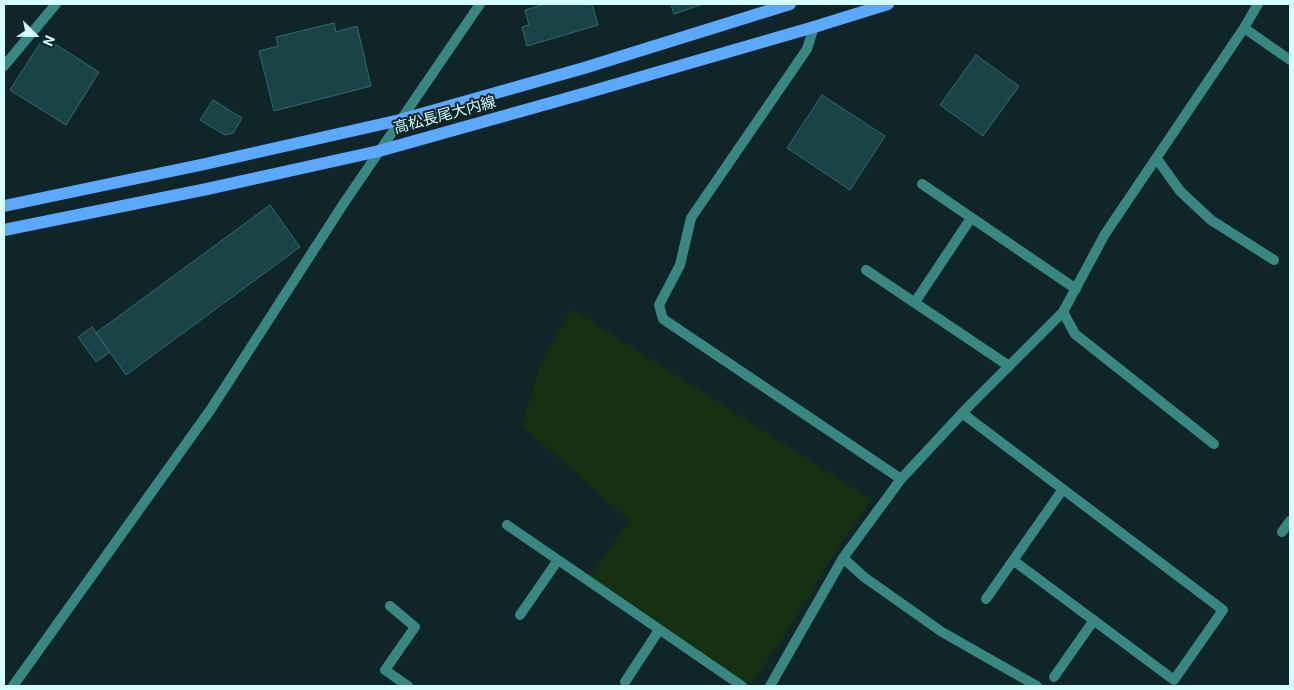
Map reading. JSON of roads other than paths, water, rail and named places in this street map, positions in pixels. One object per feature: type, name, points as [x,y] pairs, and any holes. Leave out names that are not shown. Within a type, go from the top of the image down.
[{"type":"main road","name":"高松長尾大内線","points":[[4,206],[205,164],[400,120],[584,68],[790,4]]},
{"type":"main road","name":"高松長尾大内線","points":[[4,230],[207,189],[379,151],[586,93],[888,4]]},
{"type":"street","points":[[4,66],[56,4]]},
{"type":"street","points":[[12,686],[211,409],[379,151],[480,4]]},
{"type":"street","points":[[770,686],[843,558],[901,479],[962,413],[1063,312],[1105,234],[1157,159],[1258,4]]},
{"type":"street","points":[[814,27],[807,49],[691,218],[680,266],[659,305],[663,318],[901,479]]},
{"type":"street","points":[[1244,28],[1290,60]]},
{"type":"street","points":[[1157,159],[1180,191],[1211,220],[1274,260]]},
{"type":"street","points":[[922,184],[1076,289]]},
{"type":"street","points":[[915,302],[971,218]]},
{"type":"street","points":[[866,270],[1009,366]]},
{"type":"street","points":[[1063,312],[1075,334],[1214,444]]},
{"type":"street","points":[[962,413],[1223,610],[1174,680],[1014,561]]},
{"type":"street","points":[[986,600],[1064,490]]},
{"type":"street","points":[[1282,532],[1290,521]]},
{"type":"street","points":[[507,525],[742,686]]},
{"type":"street","points":[[843,558],[864,577],[942,632],[1037,686]]},
{"type":"street","points":[[520,615],[558,560]]},
{"type":"street","points":[[390,606],[414,626],[385,670],[408,686]]},
{"type":"street","points":[[1054,678],[1094,620]]},
{"type":"street","points":[[625,682],[659,630]]}]
